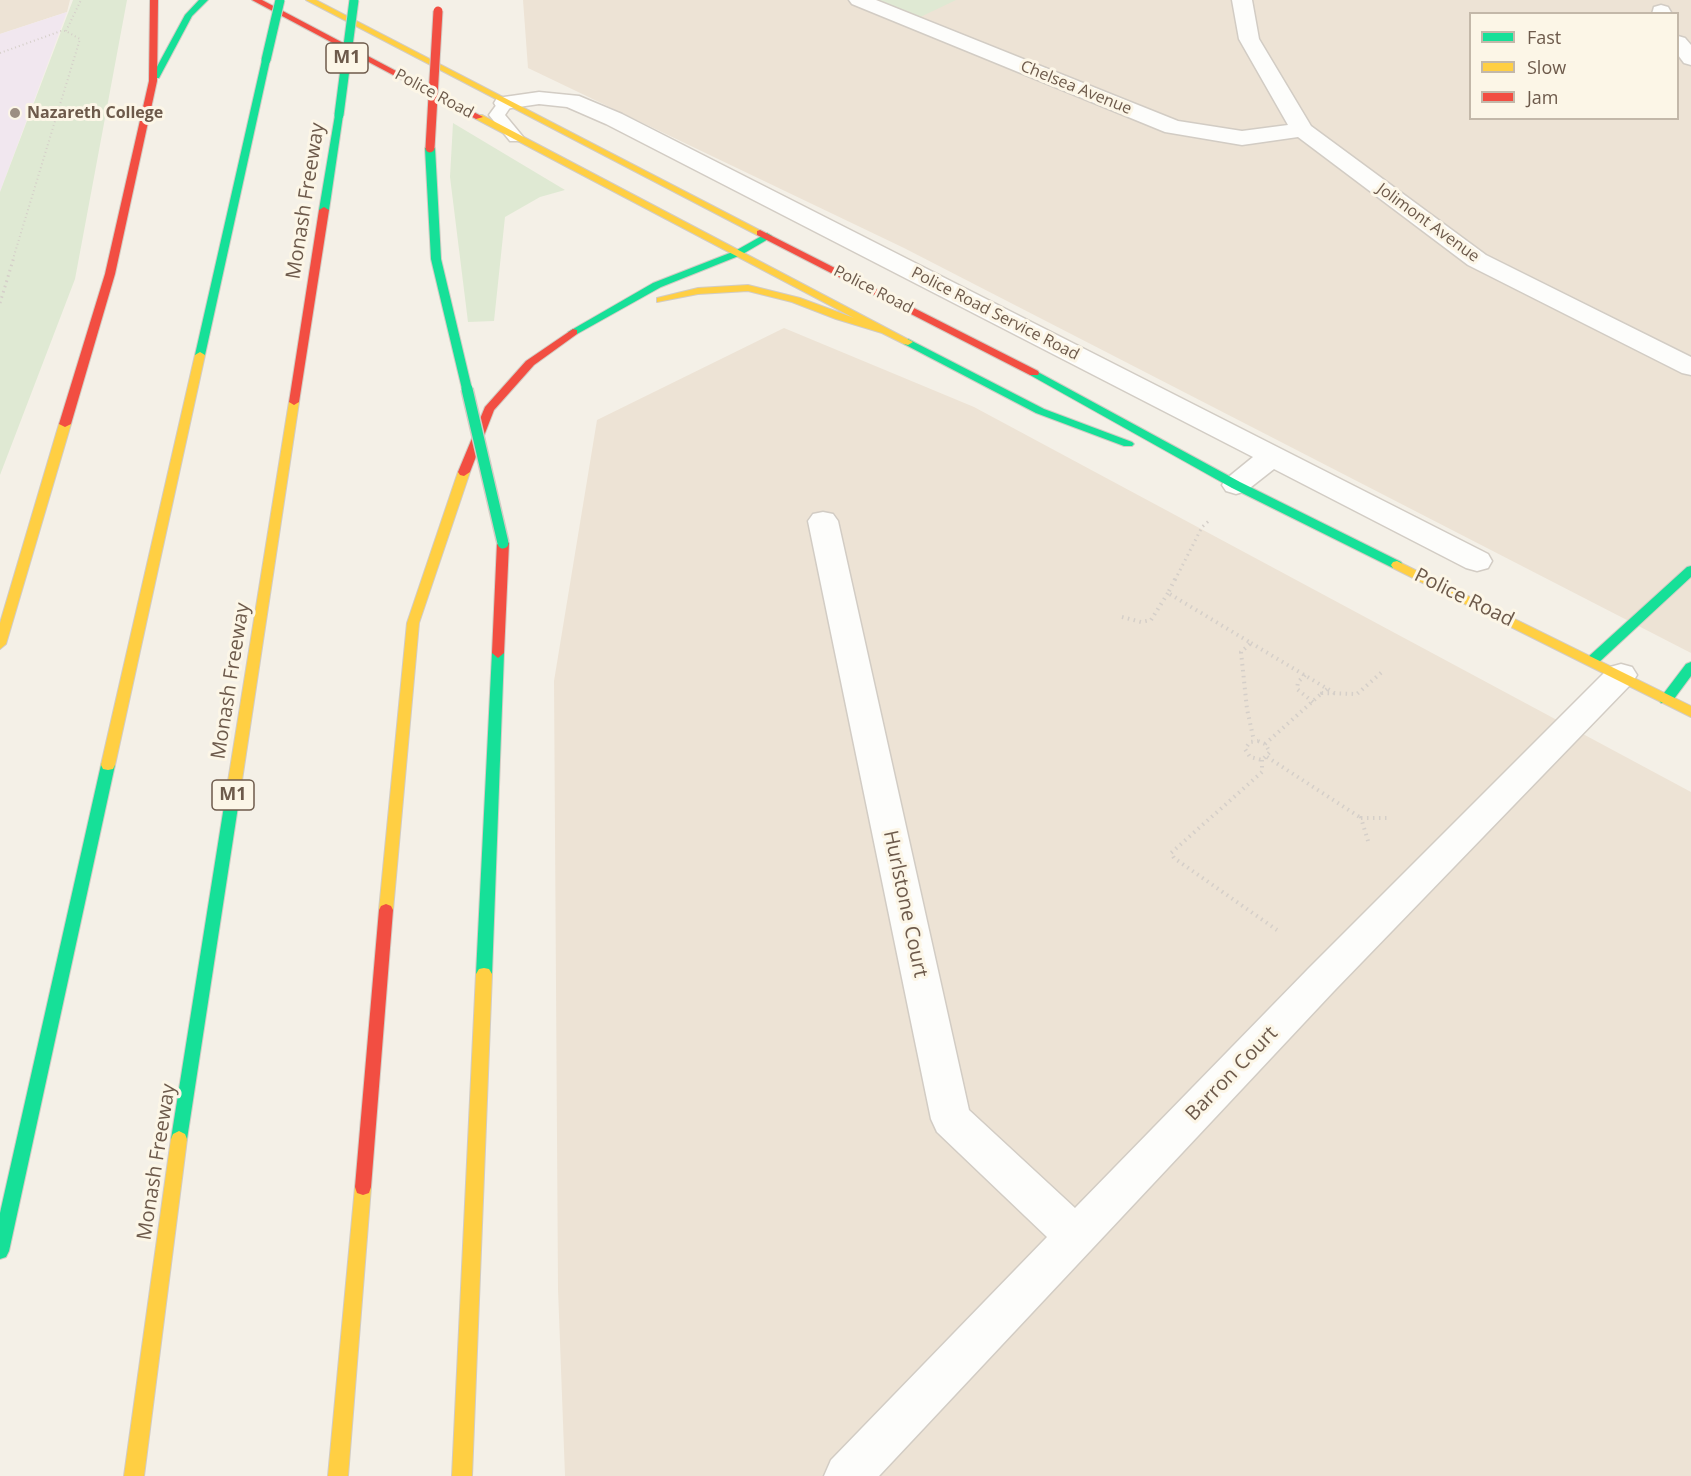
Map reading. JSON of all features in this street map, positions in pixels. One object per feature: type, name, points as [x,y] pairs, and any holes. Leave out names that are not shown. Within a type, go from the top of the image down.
[{"type":"main road","points":[[0,644],[110,274],[153,81],[154,0]]},
{"type":"main road","points":[[153,81],[189,15],[204,0]]},
{"type":"main road","name":"Police Road","points":[[256,0],[1040,411],[1236,485]]},
{"type":"main road","points":[[0,1251],[280,0]]},
{"type":"main road","name":"Police Road","points":[[310,0],[505,103],[1032,372],[1236,485],[1607,668],[1691,712]]},
{"type":"main road","name":"Monash Freeway","points":[[134,1476],[167,1216],[339,115],[354,0]]},
{"type":"main road","points":[[439,5],[430,148],[436,260],[503,543],[462,1476]]},
{"type":"main road","points":[[338,1476],[388,876],[413,623],[454,496],[489,409],[530,363],[577,329],[657,285],[738,253],[767,236]]},
{"type":"main road","points":[[577,329],[642,305],[698,291],[748,288],[796,300],[840,317],[888,331]]},
{"type":"main road","points":[[1607,668],[1691,570]]},
{"type":"main road","points":[[1666,700],[1691,667]]},
{"type":"main road","points":[[7,1157],[54,1004]]},
{"type":"street","name":"Chelsea Avenue","points":[[859,0],[1173,127],[1242,138],[1302,130]]},
{"type":"street","name":"Jolimont Avenue","points":[[1242,0],[1249,39],[1302,130],[1477,260],[1691,367]]},
{"type":"street","points":[[1679,44],[1691,59]]},
{"type":"street","name":"Police Road Service Road","points":[[505,103],[539,98],[571,101],[614,119],[1477,561]]},
{"type":"street","points":[[1236,485],[1272,456]]},
{"type":"street","name":"Hurlstone Court","points":[[823,521],[951,1119],[1076,1237]]},
{"type":"street","name":"Barron Court","points":[[847,1476],[1321,980],[1607,668]]},
{"type":"lane","name":"Police Road","points":[[505,103],[497,115],[516,138]]},
{"type":"path","points":[[0,53],[66,31],[81,0]]},
{"type":"path","points":[[0,303],[80,39],[66,31]]},
{"type":"path","points":[[1122,617],[1141,622],[1151,620],[1168,593],[1202,526],[1210,520]]},
{"type":"path","points":[[1168,593],[1336,694]]},
{"type":"path","points":[[1251,643],[1241,651],[1247,709],[1254,741]]},
{"type":"path","points":[[1322,693],[1357,694],[1382,672]]},
{"type":"path","points":[[1305,675],[1298,682],[1297,689],[1313,702]]},
{"type":"path","points":[[1265,744],[1327,689]]},
{"type":"path","points":[[1277,930],[1174,858],[1171,853],[1262,772],[1265,758],[1270,752],[1265,744],[1254,741],[1245,746],[1245,752],[1250,757],[1265,758],[1361,818],[1390,818]]},
{"type":"path","points":[[1361,818],[1368,841]]},
{"type":"shaded area","points":[[0,0],[70,0],[67,12],[0,34]]},
{"type":"shaded area","points":[[523,0],[1691,0],[1691,653],[904,248],[528,68]]},
{"type":"shaded area","name":"Nazareth College","points":[[67,12],[0,192],[0,34]]},
{"type":"shaded area","points":[[784,328],[974,407],[1691,792],[1691,1476],[565,1476],[558,1289],[554,681],[597,420]]},
{"type":"green space","points":[[73,0],[127,0],[75,279],[0,475],[0,192]]},
{"type":"green space","points":[[859,0],[956,0],[912,21]]},
{"type":"green space","points":[[453,123],[565,190],[540,197],[505,217],[494,321],[468,322],[450,177]]},
{"type":"traffic: fast","points":[[156,76],[189,15],[204,0]]},
{"type":"traffic: fast","points":[[266,60],[280,0]]},
{"type":"traffic: fast","points":[[339,115],[354,0]]},
{"type":"traffic: fast","points":[[200,355],[266,60]]},
{"type":"traffic: fast","points":[[324,210],[339,115]]},
{"type":"traffic: fast","points":[[430,148],[436,259],[467,389]]},
{"type":"traffic: fast","points":[[573,332],[657,285],[738,253],[767,236]]},
{"type":"traffic: fast","points":[[908,342],[1040,411],[1128,444]]},
{"type":"traffic: fast","points":[[1034,373],[1236,485],[1397,565]]},
{"type":"traffic: fast","points":[[467,389],[503,543]]},
{"type":"traffic: fast","points":[[1592,661],[1691,570]]},
{"type":"traffic: fast","points":[[484,974],[498,653]]},
{"type":"traffic: fast","points":[[1666,700],[1691,667]]},
{"type":"traffic: fast","points":[[0,1251],[108,765]]},
{"type":"traffic: fast","points":[[179,1139],[232,800]]},
{"type":"traffic: slow","points":[[310,0],[760,233]]},
{"type":"traffic: slow","points":[[479,117],[908,342]]},
{"type":"traffic: slow","points":[[661,300],[698,291],[748,288],[796,300],[840,317],[888,331]]},
{"type":"traffic: slow","points":[[108,765],[200,355]]},
{"type":"traffic: slow","points":[[232,800],[294,402]]},
{"type":"traffic: slow","points":[[0,644],[65,424]]},
{"type":"traffic: slow","points":[[386,910],[413,623],[464,472]]},
{"type":"traffic: slow","points":[[1397,565],[1691,712]]},
{"type":"traffic: slow","points":[[462,1476],[484,974]]},
{"type":"traffic: slow","points":[[134,1476],[179,1139]]},
{"type":"traffic: slow","points":[[338,1476],[363,1187]]},
{"type":"traffic: jam","points":[[65,424],[110,274],[153,81],[154,0]]},
{"type":"traffic: jam","points":[[256,0],[479,117]]},
{"type":"traffic: jam","points":[[430,148],[438,11]]},
{"type":"traffic: jam","points":[[294,402],[324,210]]},
{"type":"traffic: jam","points":[[760,233],[1034,373]]},
{"type":"traffic: jam","points":[[464,472],[489,409],[530,363],[573,332]]},
{"type":"traffic: jam","points":[[498,653],[503,543]]},
{"type":"traffic: jam","points":[[363,1187],[386,910]]},
{"type":"place","name":"Nazareth College","points":[[15,113]]}]
